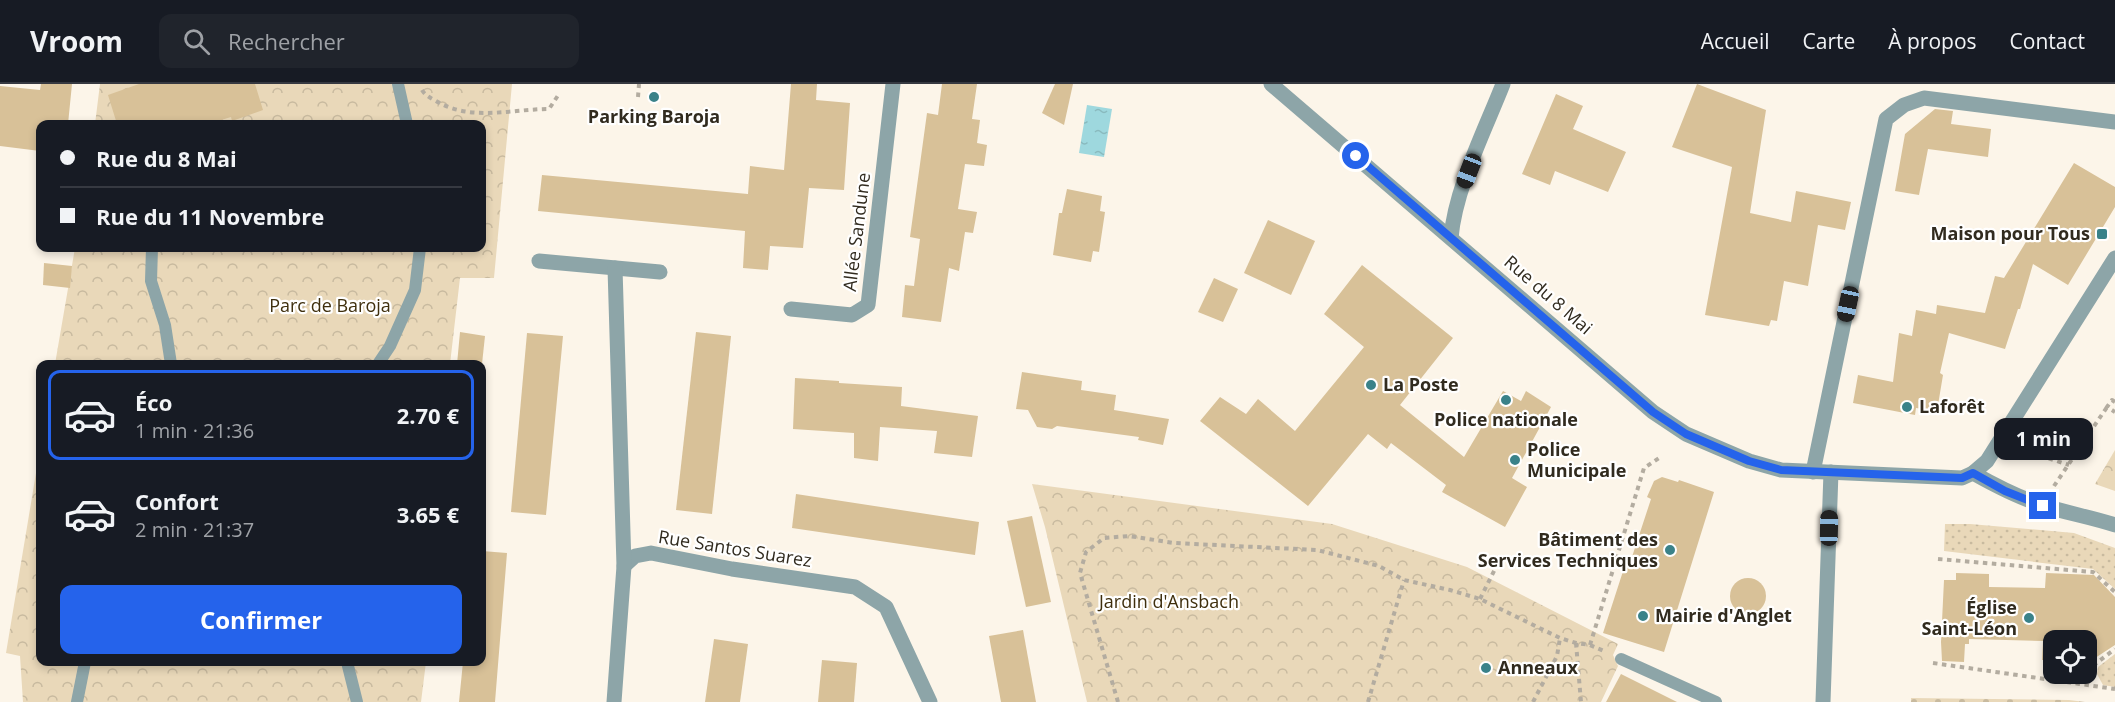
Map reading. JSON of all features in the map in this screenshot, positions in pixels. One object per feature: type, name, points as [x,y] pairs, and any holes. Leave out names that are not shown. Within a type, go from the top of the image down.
[{"type":"street","name":"Allée Sandune","points":[[790,309],[852,315],[868,305],[893,84]]},
{"type":"street","name":"Rue du 8 Mai","points":[[1271,84],[1653,412],[1686,434],[1749,461],[1781,470],[1962,478],[1973,473]]},
{"type":"street","points":[[1451,238],[1453,219],[1461,193],[1503,84]]},
{"type":"street","points":[[1813,472],[1886,119],[1904,105],[1924,98],[2115,122]]},
{"type":"street","points":[[2115,258],[1987,461],[1973,473],[2005,491],[2043,506],[2090,516],[2115,525]]},
{"type":"street","points":[[539,261],[660,272]]},
{"type":"street","points":[[614,702],[624,566],[615,268]]},
{"type":"street","points":[[1822,702],[1831,472]]},
{"type":"street","name":"Rue Santos Suarez","points":[[624,566],[635,556],[651,553],[732,569],[855,587],[886,607],[930,702]]},
{"type":"lane","points":[[398,84],[406,120]]},
{"type":"lane","points":[[152,252],[151,281],[165,325],[170,360]]},
{"type":"lane","points":[[381,360],[390,346],[415,290],[420,252]]},
{"type":"lane","points":[[1621,659],[1716,702]]},
{"type":"lane","points":[[77,702],[84,666]]},
{"type":"lane","points":[[348,666],[357,702]]},
{"type":"path","points":[[418,84],[425,94],[444,106],[466,112],[488,114],[524,109],[549,109],[559,94]]},
{"type":"path","points":[[638,97],[639,84]]},
{"type":"path","points":[[2054,486],[2112,400],[2115,402]]},
{"type":"path","points":[[2107,407],[2115,412]]},
{"type":"path","points":[[2023,450],[2069,465]]},
{"type":"path","points":[[1590,645],[1644,468],[1659,458]]},
{"type":"path","points":[[1118,702],[1080,573],[1086,552],[1104,538],[1129,536],[1174,543],[1317,550],[1379,566],[1404,580],[1480,599],[1560,638],[1590,645],[1621,659]]},
{"type":"path","points":[[1480,599],[1500,559]]},
{"type":"path","points":[[1938,559],[2093,572],[2115,592]]},
{"type":"path","points":[[1368,702],[1404,580]]},
{"type":"path","points":[[1533,702],[1557,656],[1560,638]]},
{"type":"path","points":[[1576,643],[1581,702]]},
{"type":"path","points":[[2097,663],[2115,650]]},
{"type":"path","points":[[1933,663],[2043,678]]},
{"type":"path","points":[[2084,684],[2115,689]]},
{"type":"green space","name":"Parc de Baroja","points":[[100,84],[512,84],[494,278],[460,278],[450,360],[56,360],[74,252],[486,252],[486,120],[96,120]]},
{"type":"green space","points":[[2115,450],[2115,491],[2095,484]]},
{"type":"green space","points":[[36,473],[36,666],[426,666],[421,702],[23,702],[20,656],[6,653]]},
{"type":"green space","name":"Jardin d'Ansbach","points":[[1032,484],[1332,524],[1467,567],[1618,644],[1613,655],[1618,666],[1601,702],[1087,702],[1045,527]]},
{"type":"green space","points":[[1945,524],[2074,533],[2115,548],[2115,589],[2093,569],[1944,551]]},
{"type":"green space","points":[[2115,654],[2115,687],[2103,685],[2097,674],[2098,667]]},
{"type":"green space","points":[[1911,698],[2069,700],[2085,702],[1911,702]]},
{"type":"water","points":[[1087,105],[1112,109],[1104,157],[1079,153]]},
{"type":"building","points":[[41,84],[72,84],[68,120],[36,120],[36,150],[0,146],[0,86],[40,90]]},
{"type":"building","points":[[139,84],[255,84],[263,110],[235,120],[232,120],[231,117],[221,120],[116,120],[108,95]]},
{"type":"building","points":[[791,84],[817,84],[816,100],[850,103],[844,190],[809,188],[803,248],[770,246],[768,270],[743,268],[745,231],[538,211],[542,175],[748,194],[750,166],[784,170]]},
{"type":"building","points":[[942,84],[977,84],[972,119],[980,120],[977,143],[987,145],[984,166],[965,164],[958,209],[977,212],[973,233],[965,232],[959,271],[949,268],[941,322],[902,317],[905,285],[914,286],[920,239],[910,237],[927,113],[938,115]]},
{"type":"building","points":[[1055,84],[1073,84],[1064,125],[1042,113]]},
{"type":"building","points":[[1697,84],[1766,110],[1750,213],[1791,222],[1796,191],[1851,202],[1845,230],[1818,225],[1808,286],[1784,281],[1777,321],[1771,320],[1769,326],[1705,315],[1732,167],[1672,147]]},
{"type":"building","points":[[1556,94],[1583,106],[1573,129],[1626,152],[1608,192],[1555,171],[1550,185],[1522,174]]},
{"type":"building","points":[[1935,109],[1953,111],[1951,124],[1991,129],[1988,157],[1928,149],[1919,195],[1895,191],[1905,134]]},
{"type":"building","points":[[2074,163],[2115,187],[2115,207],[2068,285],[2033,264],[2005,349],[1949,333],[1940,373],[1943,375],[1937,411],[1916,408],[1915,415],[1853,403],[1858,375],[1893,382],[1899,333],[1912,336],[1916,310],[1936,314],[1937,305],[1985,313],[1995,276],[2004,278]]},
{"type":"building","points":[[1067,189],[1102,196],[1100,211],[1105,212],[1099,252],[1093,251],[1091,262],[1053,255],[1059,213],[1062,213]]},
{"type":"building","points":[[1268,220],[1315,241],[1291,295],[1244,273]]},
{"type":"building","points":[[44,263],[72,266],[70,288],[43,285]]},
{"type":"building","name":"La Poste","points":[[1362,265],[1453,338],[1400,405],[1464,457],[1503,391],[1521,401],[1526,391],[1551,407],[1512,478],[1527,487],[1505,527],[1442,492],[1446,485],[1391,443],[1387,449],[1368,434],[1308,506],[1200,421],[1220,397],[1246,414],[1258,399],[1295,431],[1364,347],[1324,314]]},
{"type":"building","points":[[1214,278],[1238,289],[1223,322],[1198,312]]},
{"type":"building","points":[[460,332],[485,336],[482,360],[457,360]]},
{"type":"building","points":[[696,332],[731,336],[712,514],[676,510]]},
{"type":"building","points":[[527,333],[563,336],[546,515],[511,512]]},
{"type":"building","points":[[1022,372],[1082,381],[1081,390],[1116,395],[1114,410],[1169,419],[1163,445],[1138,440],[1139,437],[1057,426],[1052,429],[1037,427],[1028,410],[1016,409]]},
{"type":"building","points":[[795,378],[902,387],[901,406],[978,416],[972,457],[934,453],[937,431],[880,427],[878,461],[854,458],[854,433],[793,429]]},
{"type":"building","points":[[1662,477],[1678,482],[1679,480],[1714,492],[1664,652],[1603,633],[1626,562],[1630,563],[1651,499],[1647,497],[1654,481]]},
{"type":"building","points":[[796,494],[979,522],[975,555],[792,528]]},
{"type":"building","points":[[1032,516],[1051,602],[1026,607],[1007,521]]},
{"type":"building","points":[[486,551],[507,553],[495,702],[459,702],[463,666],[486,666]]},
{"type":"building","name":"Église Saint-Léon","points":[[1956,573],[1989,574],[1989,587],[2045,588],[2046,573],[2094,575],[2115,597],[2115,645],[2097,657],[2097,630],[2043,630],[2043,641],[1969,639],[1969,644],[1965,644],[1964,662],[1942,661],[1944,580],[1956,580]]},
{"type":"building","points":[[1748,578],[1761,583],[1766,596],[1761,609],[1748,614],[1735,609],[1730,596],[1735,583]]},
{"type":"building","points":[[1023,630],[1036,702],[1001,702],[989,636]]},
{"type":"building","points":[[714,639],[748,644],[740,702],[705,702]]},
{"type":"building","points":[[822,660],[857,663],[854,702],[818,702]]},
{"type":"building","points":[[1621,674],[1677,702],[1606,702]]},
{"type":"place","name":"Parking Baroja","points":[[654,97]]},
{"type":"place","name":"Maison pour Tous","points":[[2102,234]]},
{"type":"place","name":"La Poste","points":[[1371,385]]},
{"type":"place","name":"Police nationale","points":[[1506,400]]},
{"type":"place","name":"Laforêt","points":[[1907,407]]},
{"type":"place","name":"Police Municipale","points":[[1515,460]]},
{"type":"place","name":"Bâtiment des Services Techniques","points":[[1670,550]]},
{"type":"place","name":"Mairie d'Anglet","points":[[1643,616]]},
{"type":"place","name":"Église Saint-Léon","points":[[2029,618]]},
{"type":"place","name":"Anneaux","points":[[1486,668]]},
{"type":"route","points":[[1356,156],[1653,412],[1686,434],[1749,461],[1781,470],[1962,478],[1973,473],[2005,491],[2043,506]]}]
